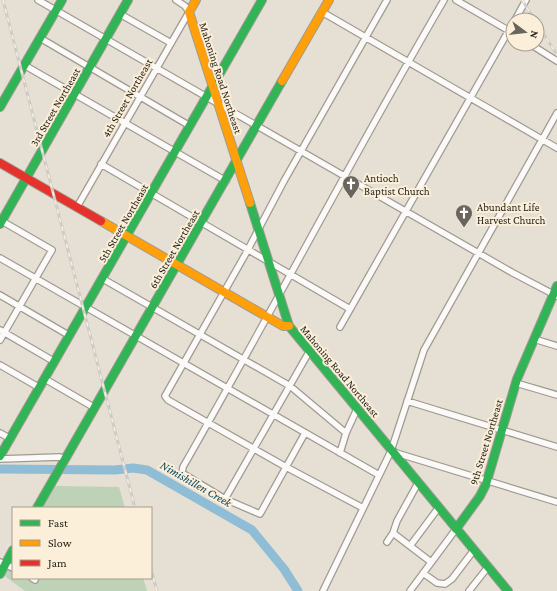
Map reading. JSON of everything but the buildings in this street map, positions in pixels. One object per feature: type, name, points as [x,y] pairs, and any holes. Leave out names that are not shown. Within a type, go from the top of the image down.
[{"type":"main road","points":[[0,107],[62,0]]},
{"type":"main road","name":"3rd Street Northeast","points":[[1,222],[128,0]]},
{"type":"main road","name":"4th Street Northeast","points":[[189,12],[196,0]]},
{"type":"main road","name":"5th Street Northeast","points":[[0,457],[262,0]]},
{"type":"main road","name":"6th Street Northeast","points":[[38,507],[329,0]]},
{"type":"main road","name":"Mahoning Road Northeast","points":[[189,12],[289,326],[418,484],[488,566],[507,591]]},
{"type":"main road","points":[[0,163],[283,326],[289,326]]},
{"type":"main road","name":"9th Street Northeast","points":[[456,529],[480,496],[487,480],[516,383],[534,339],[555,295],[557,286]]},
{"type":"main road","points":[[0,574],[3,563],[12,551]]},
{"type":"street","points":[[38,0],[478,253],[555,295]]},
{"type":"street","points":[[176,0],[185,6],[189,12]]},
{"type":"street","points":[[363,508],[208,423],[168,400],[165,396],[387,0]]},
{"type":"street","points":[[305,433],[260,514],[225,499],[182,473],[183,467],[279,298],[344,176],[444,0]]},
{"type":"street","points":[[456,0],[505,29]]},
{"type":"street","points":[[519,12],[526,0]]},
{"type":"street","name":"4th Street Northeast","points":[[77,207],[189,12]]},
{"type":"street","points":[[322,12],[557,148]]},
{"type":"street","points":[[120,14],[171,43]]},
{"type":"street","points":[[40,38],[190,126]]},
{"type":"street","points":[[340,327],[470,98],[505,42]]},
{"type":"street","points":[[544,52],[557,60]]},
{"type":"street","points":[[24,65],[226,181]]},
{"type":"street","points":[[323,591],[391,451],[424,350],[557,113]]},
{"type":"street","points":[[101,164],[350,309]]},
{"type":"street","points":[[0,340],[2,331],[19,306],[52,250],[1,222]]},
{"type":"street","points":[[0,258],[379,475]]},
{"type":"street","points":[[103,279],[290,386],[346,433]]},
{"type":"street","points":[[0,295],[70,336]]},
{"type":"street","points":[[2,331],[55,362]]},
{"type":"street","points":[[534,339],[557,346]]},
{"type":"street","points":[[225,499],[309,352]]},
{"type":"street","points":[[0,365],[40,388]]},
{"type":"street","points":[[45,379],[95,408]]},
{"type":"street","points":[[516,383],[557,395]]},
{"type":"street","points":[[407,401],[557,447]]},
{"type":"street","points":[[340,453],[346,433],[357,409]]},
{"type":"street","points":[[0,433],[11,439]]},
{"type":"street","points":[[391,451],[557,502]]},
{"type":"street","points":[[0,457],[60,457],[65,460]]},
{"type":"street","points":[[387,542],[418,484]]},
{"type":"street","points":[[410,546],[439,507]]},
{"type":"street","name":"9th Street Northeast","points":[[412,591],[431,562],[456,529]]},
{"type":"street","points":[[393,533],[431,562]]},
{"type":"street","points":[[424,573],[437,583],[445,584],[452,579],[474,550]]},
{"type":"street","points":[[3,563],[12,568]]},
{"type":"street","points":[[469,591],[488,566]]},
{"type":"green space","points":[[55,486],[119,487],[125,507],[44,507]]},
{"type":"green space","points":[[12,563],[12,579],[143,579],[147,591],[25,591],[5,576]]},
{"type":"waterway","name":"Nimishillen Creek","points":[[0,469],[115,470],[133,468],[147,470],[252,530],[284,569],[298,591]]},
{"type":"railway","points":[[3,0],[135,507]]},
{"type":"railway","points":[[522,0],[530,12]]},
{"type":"railway","points":[[545,36],[557,55]]},
{"type":"railway","points":[[152,573],[157,591]]},
{"type":"traffic: fast","points":[[0,107],[62,0]]},
{"type":"traffic: fast","points":[[0,224],[128,0]]},
{"type":"traffic: fast","points":[[0,456],[262,0]]},
{"type":"traffic: fast","points":[[38,507],[282,81]]},
{"type":"traffic: fast","points":[[250,203],[289,326],[508,591]]},
{"type":"traffic: fast","points":[[456,529],[480,496],[486,484],[517,379],[557,286]]},
{"type":"traffic: fast","points":[[0,574],[12,552]]},
{"type":"traffic: slow","points":[[196,0],[189,12],[250,203]]},
{"type":"traffic: slow","points":[[282,81],[329,0]]},
{"type":"traffic: slow","points":[[101,221],[283,326],[289,326]]},
{"type":"traffic: jam","points":[[0,163],[101,221]]},
{"type":"place","name":"Antioch Baptist Church","points":[[351,199]]},
{"type":"place","name":"Abundant Life Harvest Church","points":[[464,228]]}]
